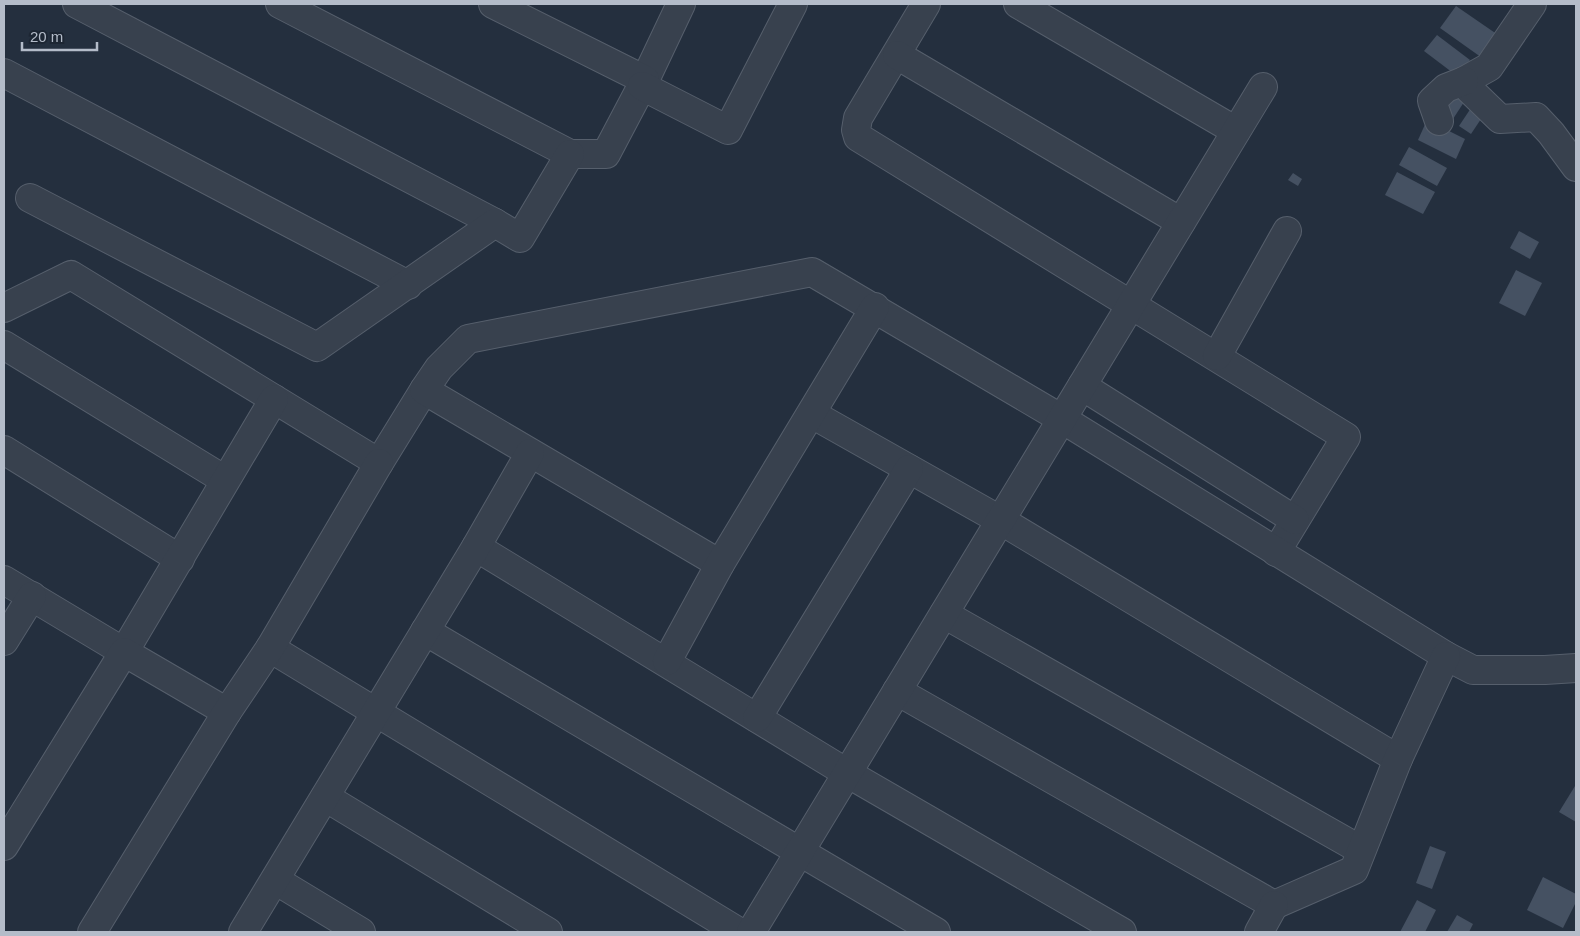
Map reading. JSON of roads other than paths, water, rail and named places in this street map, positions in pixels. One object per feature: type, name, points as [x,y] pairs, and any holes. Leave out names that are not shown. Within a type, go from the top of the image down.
[{"type":"street","points":[[77,4],[495,222],[520,238],[570,154]]},
{"type":"street","points":[[280,4],[570,154],[606,154],[681,4]]},
{"type":"street","points":[[493,4],[728,130],[793,4]]},
{"type":"street","points":[[926,4],[858,118],[856,130],[858,137],[1346,437],[1276,552]]},
{"type":"street","points":[[1018,4],[1236,131]]},
{"type":"street","points":[[1439,121],[1432,101],[1446,88],[1464,81],[1489,67],[1532,4]]},
{"type":"street","points":[[897,55],[1181,222]]},
{"type":"street","points":[[4,74],[408,285]]},
{"type":"street","points":[[1464,81],[1470,90],[1500,119],[1536,117],[1551,133],[1576,167]]},
{"type":"street","points":[[751,932],[1263,87]]},
{"type":"street","points":[[30,198],[317,347],[408,285],[495,222]]},
{"type":"street","points":[[1217,356],[1287,231]]},
{"type":"street","points":[[92,932],[226,712],[270,648],[424,390],[440,368],[468,339],[812,272],[875,307],[1062,419],[1446,656],[1473,670],[1576,668]]},
{"type":"street","points":[[4,308],[71,275],[379,463]]},
{"type":"street","points":[[667,661],[720,564],[875,307]]},
{"type":"street","points":[[4,345],[225,480]]},
{"type":"street","points":[[1082,386],[1295,520]]},
{"type":"street","points":[[424,390],[720,564]]},
{"type":"street","points":[[4,846],[124,652],[274,399]]},
{"type":"street","points":[[812,414],[1000,520],[1398,759]]},
{"type":"street","points":[[4,450],[180,559]]},
{"type":"street","points":[[243,932],[476,547],[530,453]]},
{"type":"street","points":[[757,718],[909,469]]},
{"type":"street","points":[[476,547],[667,661],[847,773],[1122,932]]},
{"type":"street","points":[[4,580],[226,712]]},
{"type":"street","points":[[4,641],[32,596]]},
{"type":"street","points":[[944,614],[1361,850]]},
{"type":"street","points":[[425,632],[936,932]]},
{"type":"street","points":[[270,648],[739,932]]},
{"type":"street","points":[[1259,932],[1274,905],[1354,870],[1398,759],[1446,656]]},
{"type":"street","points":[[897,691],[1274,905]]},
{"type":"street","points":[[325,797],[548,932]]},
{"type":"street","points":[[275,880],[361,932]]}]
